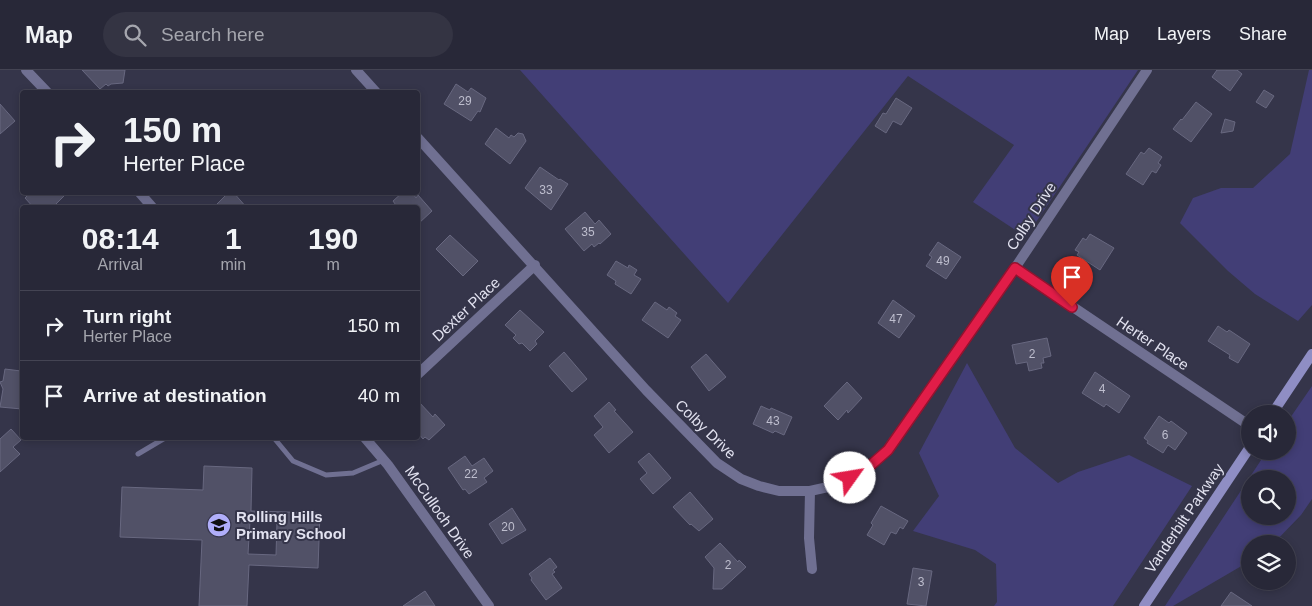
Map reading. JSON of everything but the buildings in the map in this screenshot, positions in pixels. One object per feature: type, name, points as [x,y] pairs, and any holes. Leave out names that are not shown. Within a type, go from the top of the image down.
[{"type":"main road","points":[[1278,405],[1312,354]]},
{"type":"main road","name":"Vanderbilt Parkway","points":[[1144,606],[1241,460]]},
{"type":"street","points":[[26,70],[45,90]]},
{"type":"street","points":[[356,70],[374,90]]},
{"type":"street","name":"Colby Drive","points":[[420,140],[646,390],[717,463],[741,479],[759,486],[779,491],[810,491],[837,485],[863,472],[888,450],[1015,268],[1147,70]]},
{"type":"street","points":[[142,195],[150,205]]},
{"type":"street","name":"Dexter Place","points":[[420,372],[534,265]]},
{"type":"street","name":"Herter Place","points":[[1015,268],[1241,420]]},
{"type":"street","name":"McCulloch Drive","points":[[367,440],[384,460],[489,606]]},
{"type":"street","points":[[810,491],[809,538],[812,570]]},
{"type":"lane","points":[[138,454],[162,440]]},
{"type":"lane","points":[[276,440],[293,461],[326,475],[353,473],[384,460]]},
{"type":"shaded area","points":[[520,70],[1138,70],[1026,237],[973,202],[1014,145],[908,76],[728,303]]},
{"type":"shaded area","points":[[1309,70],[1312,70],[1312,305],[1298,321],[1255,294],[1228,271],[1180,223],[1193,198],[1221,188],[1253,188],[1290,154]]},
{"type":"shaded area","points":[[967,363],[1015,448],[1058,483],[1078,472],[1129,455],[1192,486],[1113,606],[994,606],[997,602],[996,564],[975,550],[913,531],[939,496],[919,453]]},
{"type":"shaded area","points":[[1312,386],[1312,499],[1296,520],[1296,470],[1254,470],[1261,460],[1296,460],[1296,409]]},
{"type":"shaded area","points":[[1241,491],[1241,525],[1291,525],[1282,535],[1241,535],[1241,566],[1173,606],[1165,606]]},
{"type":"place","name":"Rolling Hills Primary School","points":[[219,525]]},
{"type":"route","points":[[850,478],[863,472],[888,450],[909,423],[1015,268],[1072,307]]}]
